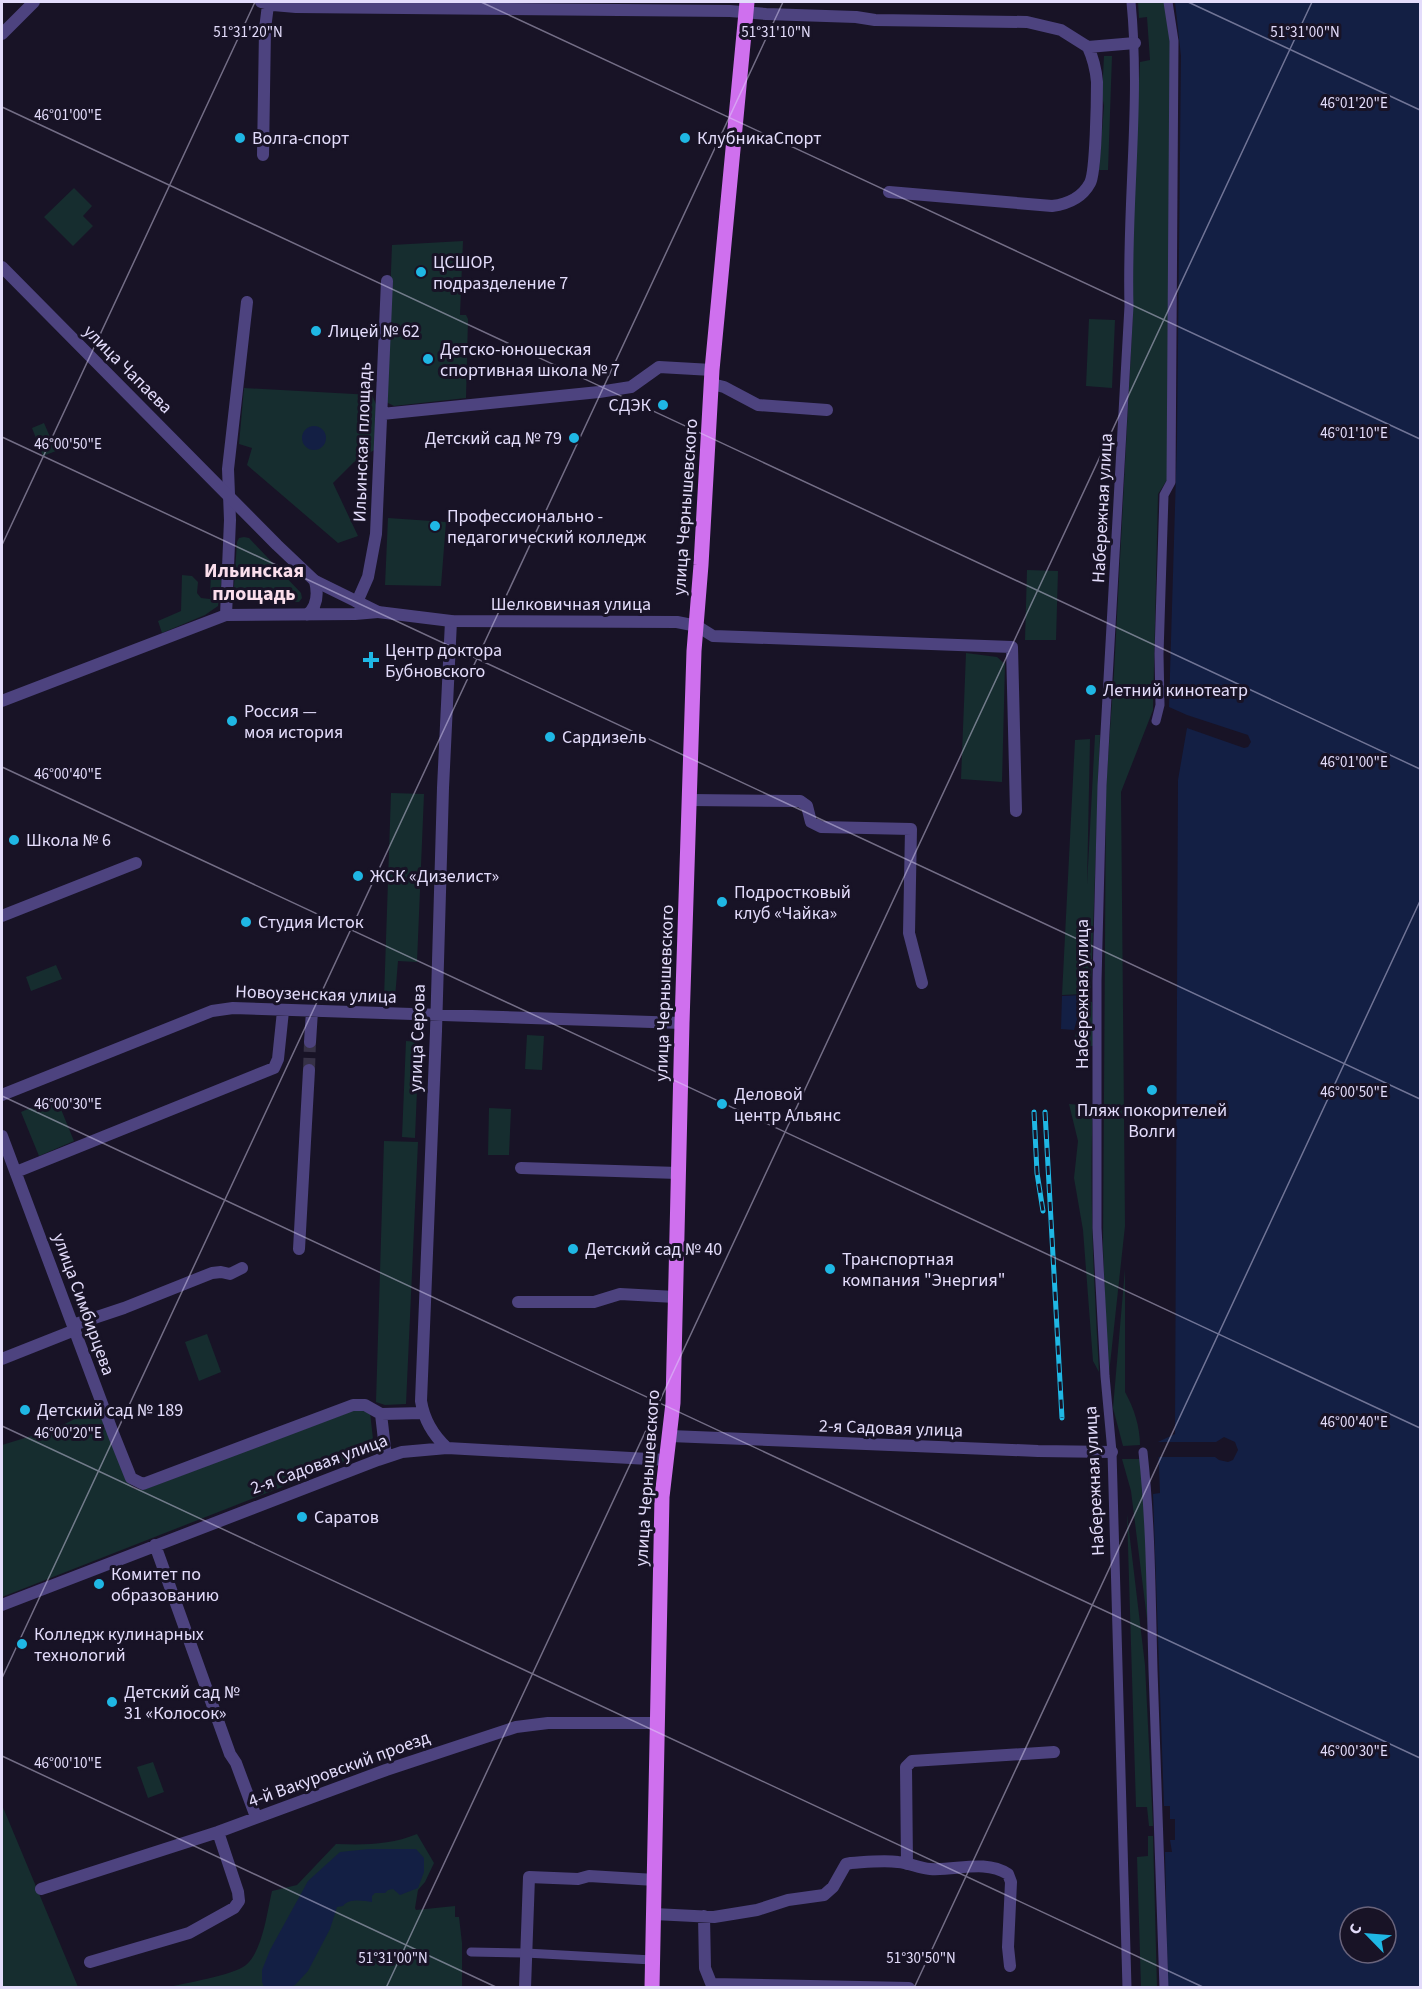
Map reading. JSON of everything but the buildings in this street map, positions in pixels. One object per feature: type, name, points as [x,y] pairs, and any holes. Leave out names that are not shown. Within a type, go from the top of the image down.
[{"type":"main road","name":"улица Чернышевского","points":[[652,1988],[662,1497],[673,1402],[682,1023],[697,626],[712,377],[746,7]]},
{"type":"street","points":[[2,34],[34,2]]},
{"type":"street","name":"Набережная улица","points":[[1127,1988],[1112,1452],[1105,1376],[1097,1228],[1097,981],[1102,786],[1129,306],[1128,250],[1135,43],[1131,2]]},
{"type":"street","points":[[1156,721],[1160,705],[1159,654],[1164,495],[1171,482],[1173,40],[1168,2]]},
{"type":"street","points":[[263,155],[264,3],[296,7],[460,5],[746,7],[766,14],[856,17],[875,20],[1027,22],[1061,30],[1088,47],[1093,56],[1097,81],[1093,167],[1091,182],[1074,200],[1052,206],[889,192]]},
{"type":"street","points":[[1088,47],[1135,43]]},
{"type":"street","name":"улица Чапаева","points":[[2,267],[229,496]]},
{"type":"street","name":"Ильинская площадь","points":[[357,602],[368,577],[376,534],[387,281]]},
{"type":"street","points":[[226,615],[230,520],[228,469],[247,302]]},
{"type":"street","points":[[382,414],[631,387],[659,367],[712,377],[724,387],[758,405],[827,410]]},
{"type":"street","points":[[229,496],[315,580],[378,612]]},
{"type":"street","points":[[307,615],[316,603],[315,580]]},
{"type":"street","name":"Шелковичная улица","points":[[2,701],[226,615],[378,612],[451,621],[677,622],[697,626],[712,636],[1012,647],[1016,811]]},
{"type":"street","name":"улица Серова","points":[[447,1448],[437,1440],[423,1413],[422,1389],[451,621]]},
{"type":"street","points":[[689,800],[800,801],[807,806],[811,822],[821,827],[911,829],[909,933],[922,983]]},
{"type":"street","points":[[2,916],[136,863]]},
{"type":"street","name":"Новоузенская улица","points":[[2,1095],[212,1011],[233,1008],[682,1023]]},
{"type":"street","points":[[16,1172],[274,1068],[278,1059],[283,1011]]},
{"type":"street","points":[[310,1042],[312,1011]]},
{"type":"street","points":[[299,1249],[309,1070]]},
{"type":"street","name":"улица Симбирцева","points":[[2,1136],[124,1460],[135,1482]]},
{"type":"street","points":[[521,1168],[678,1173]]},
{"type":"street","points":[[2,1359],[212,1273],[230,1274],[242,1268]]},
{"type":"street","points":[[518,1302],[594,1302],[620,1294],[675,1297]]},
{"type":"street","name":"2-я Садовая улица","points":[[135,1482],[143,1484],[352,1405],[365,1405],[381,1414],[423,1413]]},
{"type":"street","points":[[381,1414],[386,1457]]},
{"type":"street","name":"2-я Садовая улица","points":[[670,1436],[1112,1452]]},
{"type":"street","name":"2-я Садовая улица","points":[[2,1605],[402,1452],[447,1448],[667,1461]]},
{"type":"street","points":[[1143,1452],[1152,1584],[1164,1988]]},
{"type":"street","points":[[155,1545],[230,1754],[236,1763],[256,1817]]},
{"type":"street","name":"4-й Вакуровский проезд","points":[[41,1890],[218,1832],[386,1770],[516,1727],[548,1723],[657,1723]]},
{"type":"street","points":[[907,1864],[909,1858],[906,1767],[912,1761],[1054,1752]]},
{"type":"street","points":[[90,1962],[189,1933],[234,1908],[239,1901],[238,1892],[218,1832]]},
{"type":"street","points":[[654,1914],[714,1917],[757,1910],[788,1900],[824,1895],[833,1887],[846,1864],[851,1863],[899,1862],[914,1867],[933,1869],[974,1866],[993,1868],[1008,1874],[1011,1882],[1008,1947],[1010,1966]]},
{"type":"street","points":[[525,1988],[529,1877],[578,1879],[589,1876],[655,1880]]},
{"type":"street","points":[[704,1916],[705,1968],[712,1986],[909,1988]]},
{"type":"street","points":[[471,1952],[652,1960]]},
{"type":"green space","points":[[1138,2],[1166,2],[1171,41],[1167,480],[1158,494],[1153,710],[1121,792],[1125,1226],[1108,1383],[1103,1245],[1106,787],[1133,313],[1131,250],[1140,62],[1150,60],[1147,17],[1139,18]]},
{"type":"green space","points":[[1104,56],[1112,56],[1108,170],[1099,170],[1104,106],[1102,95]]},
{"type":"green space","points":[[74,188],[92,206],[83,216],[93,226],[73,246],[44,217]]},
{"type":"green space","name":"Детско-юношеская спортивная школа № 7","points":[[463,241],[460,315],[466,315],[468,319],[466,398],[394,406],[386,402],[392,245]]},
{"type":"green space","points":[[1089,319],[1115,320],[1112,388],[1086,386]]},
{"type":"green space","points":[[244,388],[372,395],[378,409],[376,449],[354,462],[333,483],[358,536],[338,543],[247,465],[252,448],[239,444]]},
{"type":"green space","points":[[44,423],[56,451],[43,456],[32,428]]},
{"type":"green space","points":[[388,518],[446,522],[441,586],[385,585]]},
{"type":"green space","points":[[239,538],[249,538],[301,593],[302,598],[299,602],[233,600],[237,542]]},
{"type":"green space","points":[[211,570],[217,571],[222,578],[218,606],[205,615],[162,633],[158,621],[181,611],[182,575],[192,576],[198,582],[197,593],[201,598],[210,599]]},
{"type":"green space","points":[[1027,570],[1058,571],[1056,640],[1025,640]]},
{"type":"green space","points":[[966,653],[997,657],[1005,664],[1002,782],[961,779]]},
{"type":"green space","points":[[1095,735],[1100,735],[1091,988],[1087,988],[1085,962],[1084,994],[1062,995],[1075,740],[1090,739],[1087,885]]},
{"type":"green space","points":[[391,793],[424,794],[417,962],[398,961],[395,998],[384,998]]},
{"type":"green space","points":[[56,965],[62,979],[31,991],[26,977]]},
{"type":"green space","points":[[1087,1001],[1092,1002],[1094,1046],[1072,1045]]},
{"type":"green space","points":[[527,1035],[544,1036],[542,1070],[525,1069]]},
{"type":"green space","points":[[406,1041],[419,1042],[415,1138],[402,1137]]},
{"type":"green space","points":[[56,1097],[74,1141],[39,1156],[21,1112]]},
{"type":"green space","points":[[1069,1104],[1093,1106],[1092,1206],[1099,1372],[1093,1361],[1083,1230],[1074,1178],[1078,1141]]},
{"type":"green space","points":[[489,1108],[511,1109],[509,1155],[488,1155]]},
{"type":"green space","points":[[384,1141],[418,1142],[406,1404],[385,1405],[376,1402]]},
{"type":"green space","points":[[1125,1269],[1125,1392],[1136,1418],[1140,1445],[1123,1446],[1113,1408]]},
{"type":"green space","points":[[207,1334],[221,1372],[199,1381],[185,1342]]},
{"type":"green space","points":[[98,1408],[127,1481],[134,1489],[143,1490],[355,1410],[370,1412],[374,1448],[371,1452],[2,1597],[2,1445],[54,1429]]},
{"type":"green space","points":[[1122,1459],[1140,1459],[1144,1492],[1149,1635],[1131,1491]]},
{"type":"green space","points":[[1127,1514],[1145,1665],[1153,1826],[1149,1826],[1147,1807],[1136,1807]]},
{"type":"green space","points":[[153,1762],[164,1792],[148,1798],[137,1767]]},
{"type":"green space","points":[[2,1805],[78,1987],[2,1987]]},
{"type":"green space","points":[[417,1834],[434,1863],[425,1882],[418,1890],[415,1908],[416,1910],[455,1906],[455,1917],[459,1917],[462,1943],[462,1987],[165,1988],[219,1976],[246,1965],[257,1950],[272,1891],[297,1885],[336,1844],[387,1842]]},
{"type":"green space","points":[[1148,1836],[1153,1836],[1157,1987],[1141,1987],[1137,1857],[1148,1856]]},
{"type":"water","points":[[1175,2],[1420,2],[1420,1987],[1168,1987],[1165,1852],[1172,1852],[1170,1840],[1175,1840],[1175,1819],[1170,1819],[1170,1806],[1164,1806],[1153,1494],[1160,1493],[1158,1442],[1175,1434],[1178,780],[1187,728],[1187,715],[1169,707],[1177,441],[1181,56]]},
{"type":"water","points":[[314,426],[322,430],[326,438],[322,446],[314,450],[306,446],[302,438],[306,430]]},
{"type":"water","points":[[1084,995],[1074,1030],[1061,1029],[1062,996]]},
{"type":"water","points":[[369,1849],[416,1849],[424,1858],[424,1872],[418,1888],[400,1895],[393,1889],[385,1893],[375,1893],[372,1896],[372,1902],[353,1901],[337,1907],[330,1929],[308,1971],[295,1985],[290,1987],[264,1987],[262,1970],[270,1950],[308,1881],[340,1852]]},
{"type":"pier","points":[[1187,715],[1248,735],[1251,742],[1248,747],[1244,748],[1187,728]]},
{"type":"pier","points":[[1224,1437],[1235,1442],[1238,1450],[1233,1460],[1228,1462],[1215,1457],[1158,1457],[1158,1442],[1216,1442]]},
{"type":"tunnel","points":[[309,1070],[310,1042]]},
{"type":"railway","points":[[1034,1112],[1037,1173],[1043,1211]]},
{"type":"railway","points":[[1045,1112],[1062,1418]]},
{"type":"place","name":"Волга-спорт","points":[[240,138]]},
{"type":"place","name":"КлубникаСпорт","points":[[685,138]]},
{"type":"place","name":"ЦСШОР, подразделение 7","points":[[421,272]]},
{"type":"place","name":"Лицей № 62","points":[[316,331]]},
{"type":"place","name":"Детско-юношеская спортивная школа № 7","points":[[428,359]]},
{"type":"place","name":"СДЭК","points":[[663,405]]},
{"type":"place","name":"Детский сад № 79","points":[[574,438]]},
{"type":"place","name":"Профессионально - педагогический колледж","points":[[435,526]]},
{"type":"place","name":"Центр доктора Бубновского","points":[[371,660]]},
{"type":"place","name":"Летний кинотеатр","points":[[1091,690]]},
{"type":"place","name":"Россия — моя история","points":[[232,721]]},
{"type":"place","name":"Сардизель","points":[[550,737]]},
{"type":"place","name":"Школа № 6","points":[[14,840]]},
{"type":"place","name":"ЖСК «Дизелист»","points":[[358,876]]},
{"type":"place","name":"Подростковый клуб «Чайка»","points":[[722,902]]},
{"type":"place","name":"Студия Исток","points":[[246,922]]},
{"type":"place","name":"Пляж покорителей Волги","points":[[1152,1090]]},
{"type":"place","name":"Деловой центр Альянс","points":[[722,1104]]},
{"type":"place","name":"Детский сад № 40","points":[[573,1249]]},
{"type":"place","name":"Транспортная компания \"Энергия\"","points":[[830,1269]]},
{"type":"place","name":"Детский сад № 189","points":[[25,1410]]},
{"type":"place","name":"Саратов","points":[[302,1517]]},
{"type":"place","name":"Комитет по образованию","points":[[99,1584]]},
{"type":"place","name":"Колледж кулинарных технологий","points":[[22,1644]]},
{"type":"place","name":"Детский сад № 31 «Колосок»","points":[[112,1702]]},
{"type":"district","name":"Ильинская площадь","points":[[254,582]]}]
